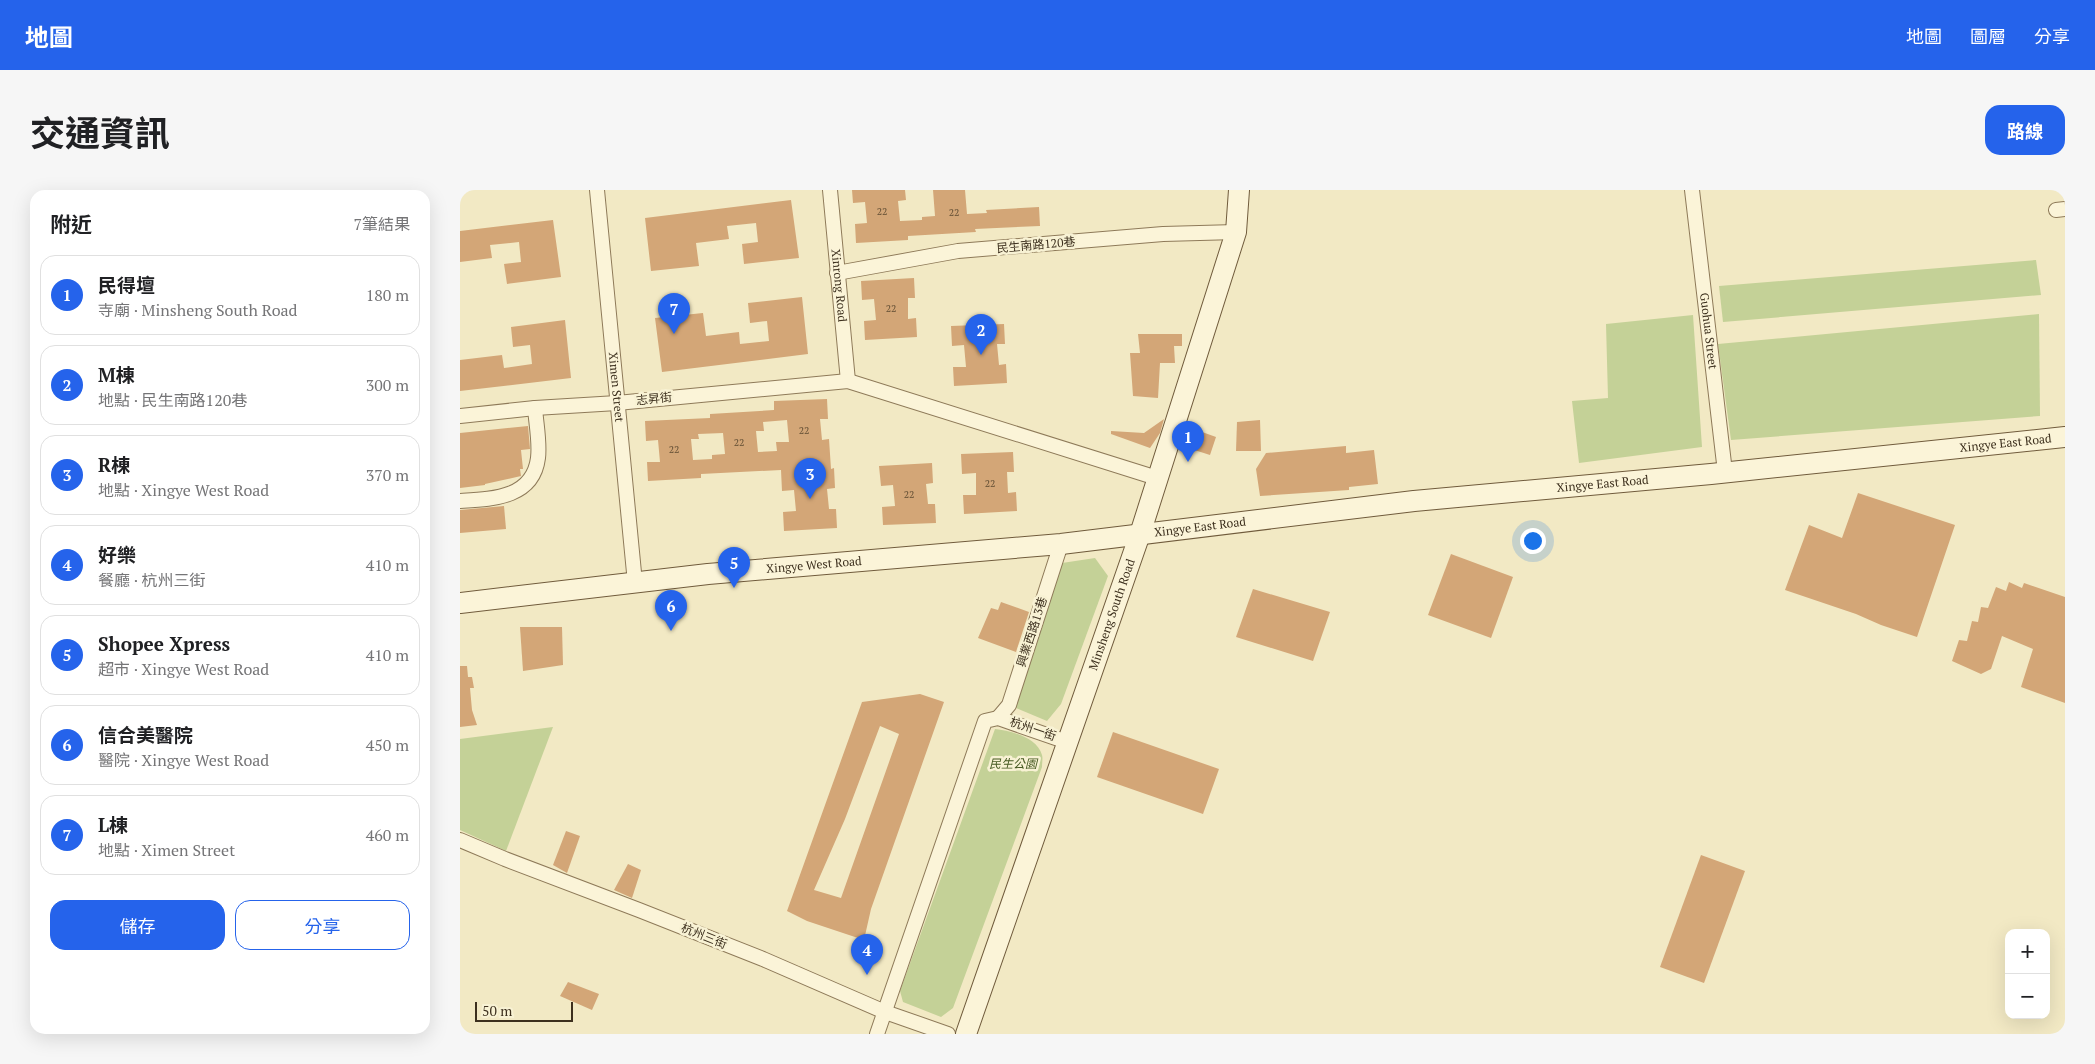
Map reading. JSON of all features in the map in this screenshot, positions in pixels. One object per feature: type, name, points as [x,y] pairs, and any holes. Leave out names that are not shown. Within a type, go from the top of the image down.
[{"type":"street","name":"Ximen Street","points":[[596,190],[634,582]]},
{"type":"street","name":"Xinrong Road","points":[[830,190],[848,381]]},
{"type":"street","name":"Minsheng South Road","points":[[966,1034],[1140,534],[1236,232],[1239,190]]},
{"type":"street","name":"Guohua Street","points":[[1692,190],[1725,472]]},
{"type":"street","name":"民生南路120巷","points":[[838,273],[958,251],[1163,234],[1236,232]]},
{"type":"street","name":"志昇街","points":[[460,416],[848,381]]},
{"type":"street","points":[[848,381],[1158,478]]},
{"type":"street","points":[[460,501],[492,499],[524,488],[534,475],[538,456],[535,408]]},
{"type":"street","name":"Xingye East Road","points":[[1140,534],[1414,501],[1725,472],[2065,437]]},
{"type":"street","name":"Xingye West Road","points":[[460,603],[708,574],[1061,544],[1140,534]]},
{"type":"street","name":"興業西路13巷","points":[[885,1012],[985,721],[998,718],[1009,705],[1061,544]]},
{"type":"street","name":"杭州一街","points":[[998,718],[1067,742]]},
{"type":"street","name":"杭州三街","points":[[460,840],[505,860],[639,910],[754,956],[885,1012],[948,1034]]},
{"type":"street","points":[[877,1034],[885,1012]]},
{"type":"green space","points":[[2036,260],[2041,295],[1723,322],[1719,286]]},
{"type":"green space","points":[[2039,314],[2040,416],[1731,440],[1718,344]]},
{"type":"green space","points":[[1693,315],[1702,447],[1579,463],[1572,401],[1608,398],[1606,324]]},
{"type":"green space","name":"民生公園","points":[[1095,558],[1108,576],[1061,704],[1047,721],[1016,708],[1021,688],[1062,563]]},
{"type":"green space","points":[[553,727],[506,851],[460,830],[460,739]]},
{"type":"green space","name":"民生公園","points":[[995,729],[1016,733],[1029,739],[1035,744],[1042,755],[1042,767],[953,1008],[941,1017],[903,1002],[900,991]]},
{"type":"building","points":[[852,190],[905,190],[906,200],[898,201],[900,221],[922,220],[922,217],[935,216],[933,190],[965,190],[967,214],[987,213],[986,210],[1039,207],[1040,226],[975,229],[976,232],[908,236],[908,240],[856,243],[855,224],[867,223],[865,202],[853,203]]},
{"type":"building","points":[[791,200],[799,258],[744,264],[742,244],[758,242],[756,223],[727,226],[729,239],[696,243],[699,266],[651,271],[645,218]]},
{"type":"building","points":[[553,220],[561,277],[507,284],[504,264],[521,262],[519,242],[490,245],[492,258],[460,262],[460,231]]},
{"type":"building","points":[[914,278],[915,298],[908,298],[908,319],[916,318],[917,337],[865,340],[864,321],[876,320],[874,299],[862,300],[861,281]]},
{"type":"building","points":[[802,297],[808,354],[662,372],[655,318],[703,313],[706,336],[739,332],[740,344],[769,341],[767,321],[750,323],[748,303]]},
{"type":"building","points":[[565,320],[571,378],[460,391],[460,360],[502,355],[504,368],[532,364],[530,345],[513,347],[511,327]]},
{"type":"building","points":[[1004,324],[1005,344],[997,344],[999,365],[1006,364],[1007,383],[954,386],[953,367],[966,367],[964,345],[952,346],[951,326]]},
{"type":"building","points":[[1138,334],[1182,334],[1182,346],[1174,346],[1175,363],[1160,363],[1158,398],[1133,396],[1130,353],[1140,353]]},
{"type":"building","points":[[827,399],[828,419],[820,419],[822,440],[829,439],[831,469],[834,468],[835,488],[827,489],[829,509],[836,509],[837,528],[784,531],[783,512],[796,511],[794,490],[782,491],[781,470],[701,474],[701,478],[648,481],[647,462],[660,462],[658,440],[646,441],[645,421],[710,418],[710,414],[774,410],[774,401]],"holes":[[[787,420],[789,442],[776,442],[777,451],[758,452],[756,431],[764,431],[763,422]],[[723,433],[725,454],[712,455],[712,459],[693,460],[691,439],[699,439],[698,434]]]},
{"type":"building","points":[[1164,419],[1160,433],[1150,448],[1111,434],[1111,431],[1144,433]]},
{"type":"building","points":[[1260,420],[1261,451],[1236,451],[1237,422]]},
{"type":"building","points":[[528,426],[530,449],[521,450],[523,469],[520,469],[521,476],[485,485],[460,488],[460,433]]},
{"type":"building","points":[[1191,428],[1216,437],[1210,455],[1185,447]]},
{"type":"building","points":[[1346,446],[1346,453],[1374,450],[1378,484],[1349,487],[1349,490],[1260,496],[1256,469],[1266,453]]},
{"type":"building","points":[[1013,452],[1014,472],[1007,472],[1008,493],[1016,492],[1017,511],[964,514],[963,495],[976,495],[976,473],[962,474],[961,454]]},
{"type":"building","points":[[932,463],[933,483],[926,484],[928,504],[935,504],[936,523],[883,525],[882,507],[895,506],[893,485],[881,486],[879,466]]},
{"type":"building","points":[[1858,493],[1955,525],[1917,637],[1785,590],[1809,525],[1842,538]]},
{"type":"building","points":[[504,506],[506,529],[460,533],[460,510]]},
{"type":"building","points":[[1451,554],[1513,577],[1491,638],[1428,615]]},
{"type":"building","points":[[2009,582],[2022,588],[2024,583],[2065,597],[2065,703],[2021,687],[2033,649],[2002,636],[1991,669],[1981,674],[1952,661],[1959,640],[1967,641],[1972,621],[1978,622],[1981,607],[1988,608],[1996,587],[2006,591]]},
{"type":"building","points":[[1253,589],[1330,612],[1313,661],[1236,637]]},
{"type":"building","points":[[1001,602],[1029,612],[1016,652],[978,638],[991,608],[998,610]]},
{"type":"building","points":[[520,627],[562,627],[563,665],[523,671]]},
{"type":"building","points":[[460,666],[467,666],[468,677],[472,677],[474,688],[470,688],[472,710],[477,725],[460,727]]},
{"type":"building","points":[[920,694],[944,702],[871,909],[864,940],[807,921],[787,911],[862,702]],"holes":[[[880,726],[899,734],[841,898],[814,890],[845,819]]]},
{"type":"building","points":[[1113,732],[1219,769],[1203,814],[1097,777]]},
{"type":"building","points":[[566,831],[580,836],[567,873],[553,865]]},
{"type":"building","points":[[1701,855],[1745,871],[1704,983],[1660,967]]},
{"type":"building","points":[[628,864],[641,870],[632,898],[614,890]]},
{"type":"building","points":[[568,982],[599,994],[592,1010],[560,996]]},
{"type":"place","name":"L棟","points":[[674,334]]},
{"type":"place","name":"M棟","points":[[981,355]]},
{"type":"place","name":"民得壇","points":[[1188,462]]},
{"type":"place","name":"R棟","points":[[810,499]]},
{"type":"place","name":"Shopee Xpress","points":[[734,588]]},
{"type":"place","name":"信合美醫院","points":[[671,631]]},
{"type":"place","name":"好樂","points":[[867,975]]}]
